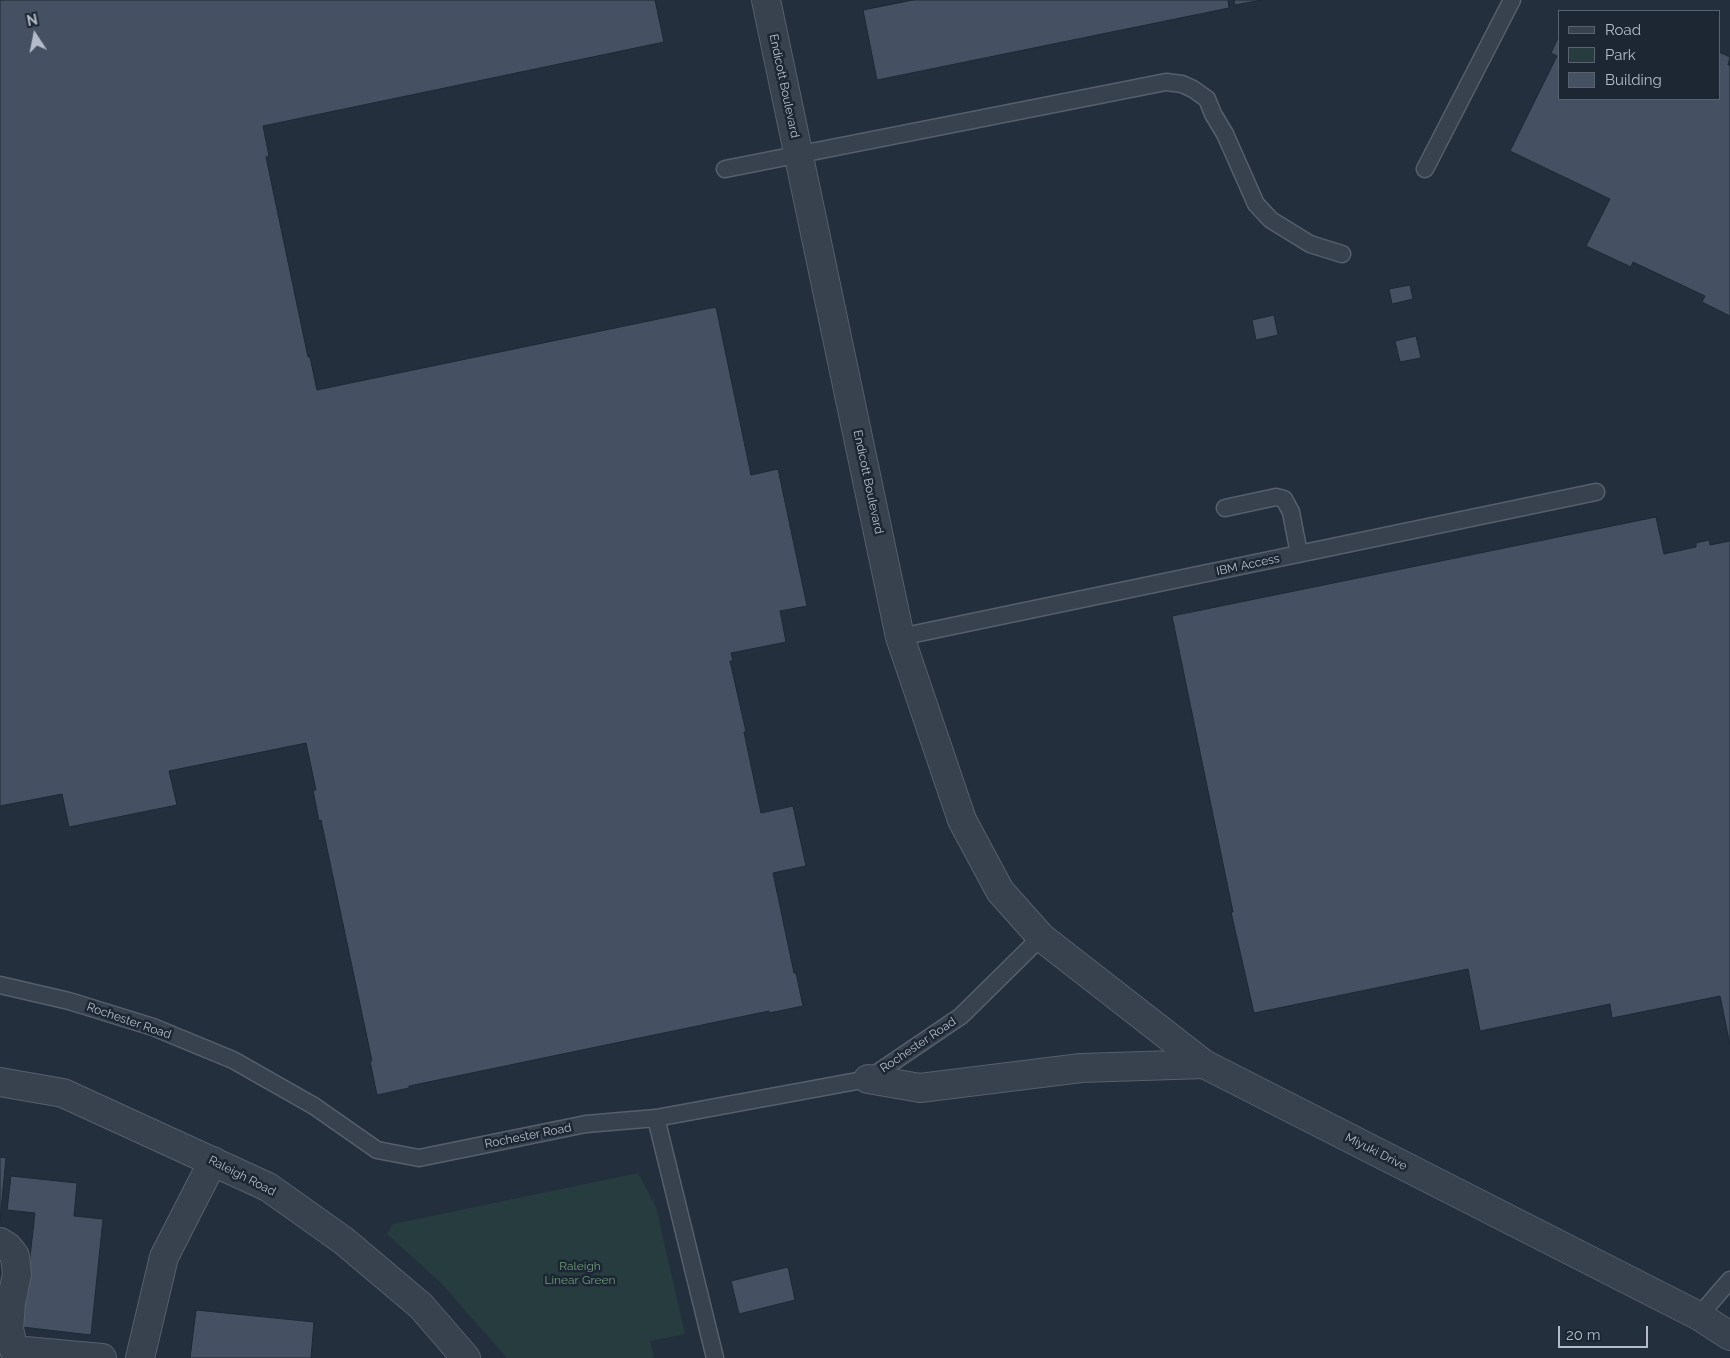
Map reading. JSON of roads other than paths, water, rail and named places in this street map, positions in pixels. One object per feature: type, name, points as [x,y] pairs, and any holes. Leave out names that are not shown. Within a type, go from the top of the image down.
[{"type":"street","name":"Endicott Boulevard","points":[[766,0],[900,637],[962,820],[1000,891],[1041,937]]},
{"type":"street","name":"Miyuki Drive","points":[[1041,937],[1204,1064],[1699,1316],[1730,1336]]},
{"type":"street","points":[[868,1079],[920,1088],[1081,1068],[1204,1064]]},
{"type":"street","name":"Raleigh Road","points":[[0,1082],[63,1093],[268,1187],[344,1241],[422,1306],[466,1358]]},
{"type":"street","points":[[140,1358],[164,1257],[213,1161]]},
{"type":"street","points":[[0,1242],[8,1247],[15,1256],[17,1274],[11,1303],[10,1330],[12,1354],[102,1358]]},
{"type":"lane","points":[[1425,169],[1512,0]]},
{"type":"lane","points":[[725,169],[1138,86],[1166,82],[1182,84],[1194,89],[1207,100],[1225,134],[1256,204],[1270,220],[1310,244],[1342,254]]},
{"type":"lane","name":"IBM Access","points":[[900,637],[1596,492]]},
{"type":"lane","points":[[1225,508],[1276,497],[1284,499],[1291,512],[1299,554]]},
{"type":"lane","name":"Rochester Road","points":[[0,985],[69,1001],[153,1027],[233,1060],[314,1106],[378,1150],[419,1158],[586,1124],[656,1118],[868,1079],[961,1016],[1041,937]]},
{"type":"lane","points":[[656,1118],[715,1358]]},
{"type":"lane","points":[[1699,1316],[1730,1280]]},
{"type":"park label","name":"Raleigh Linear Green","points":[[580,1273]]}]
